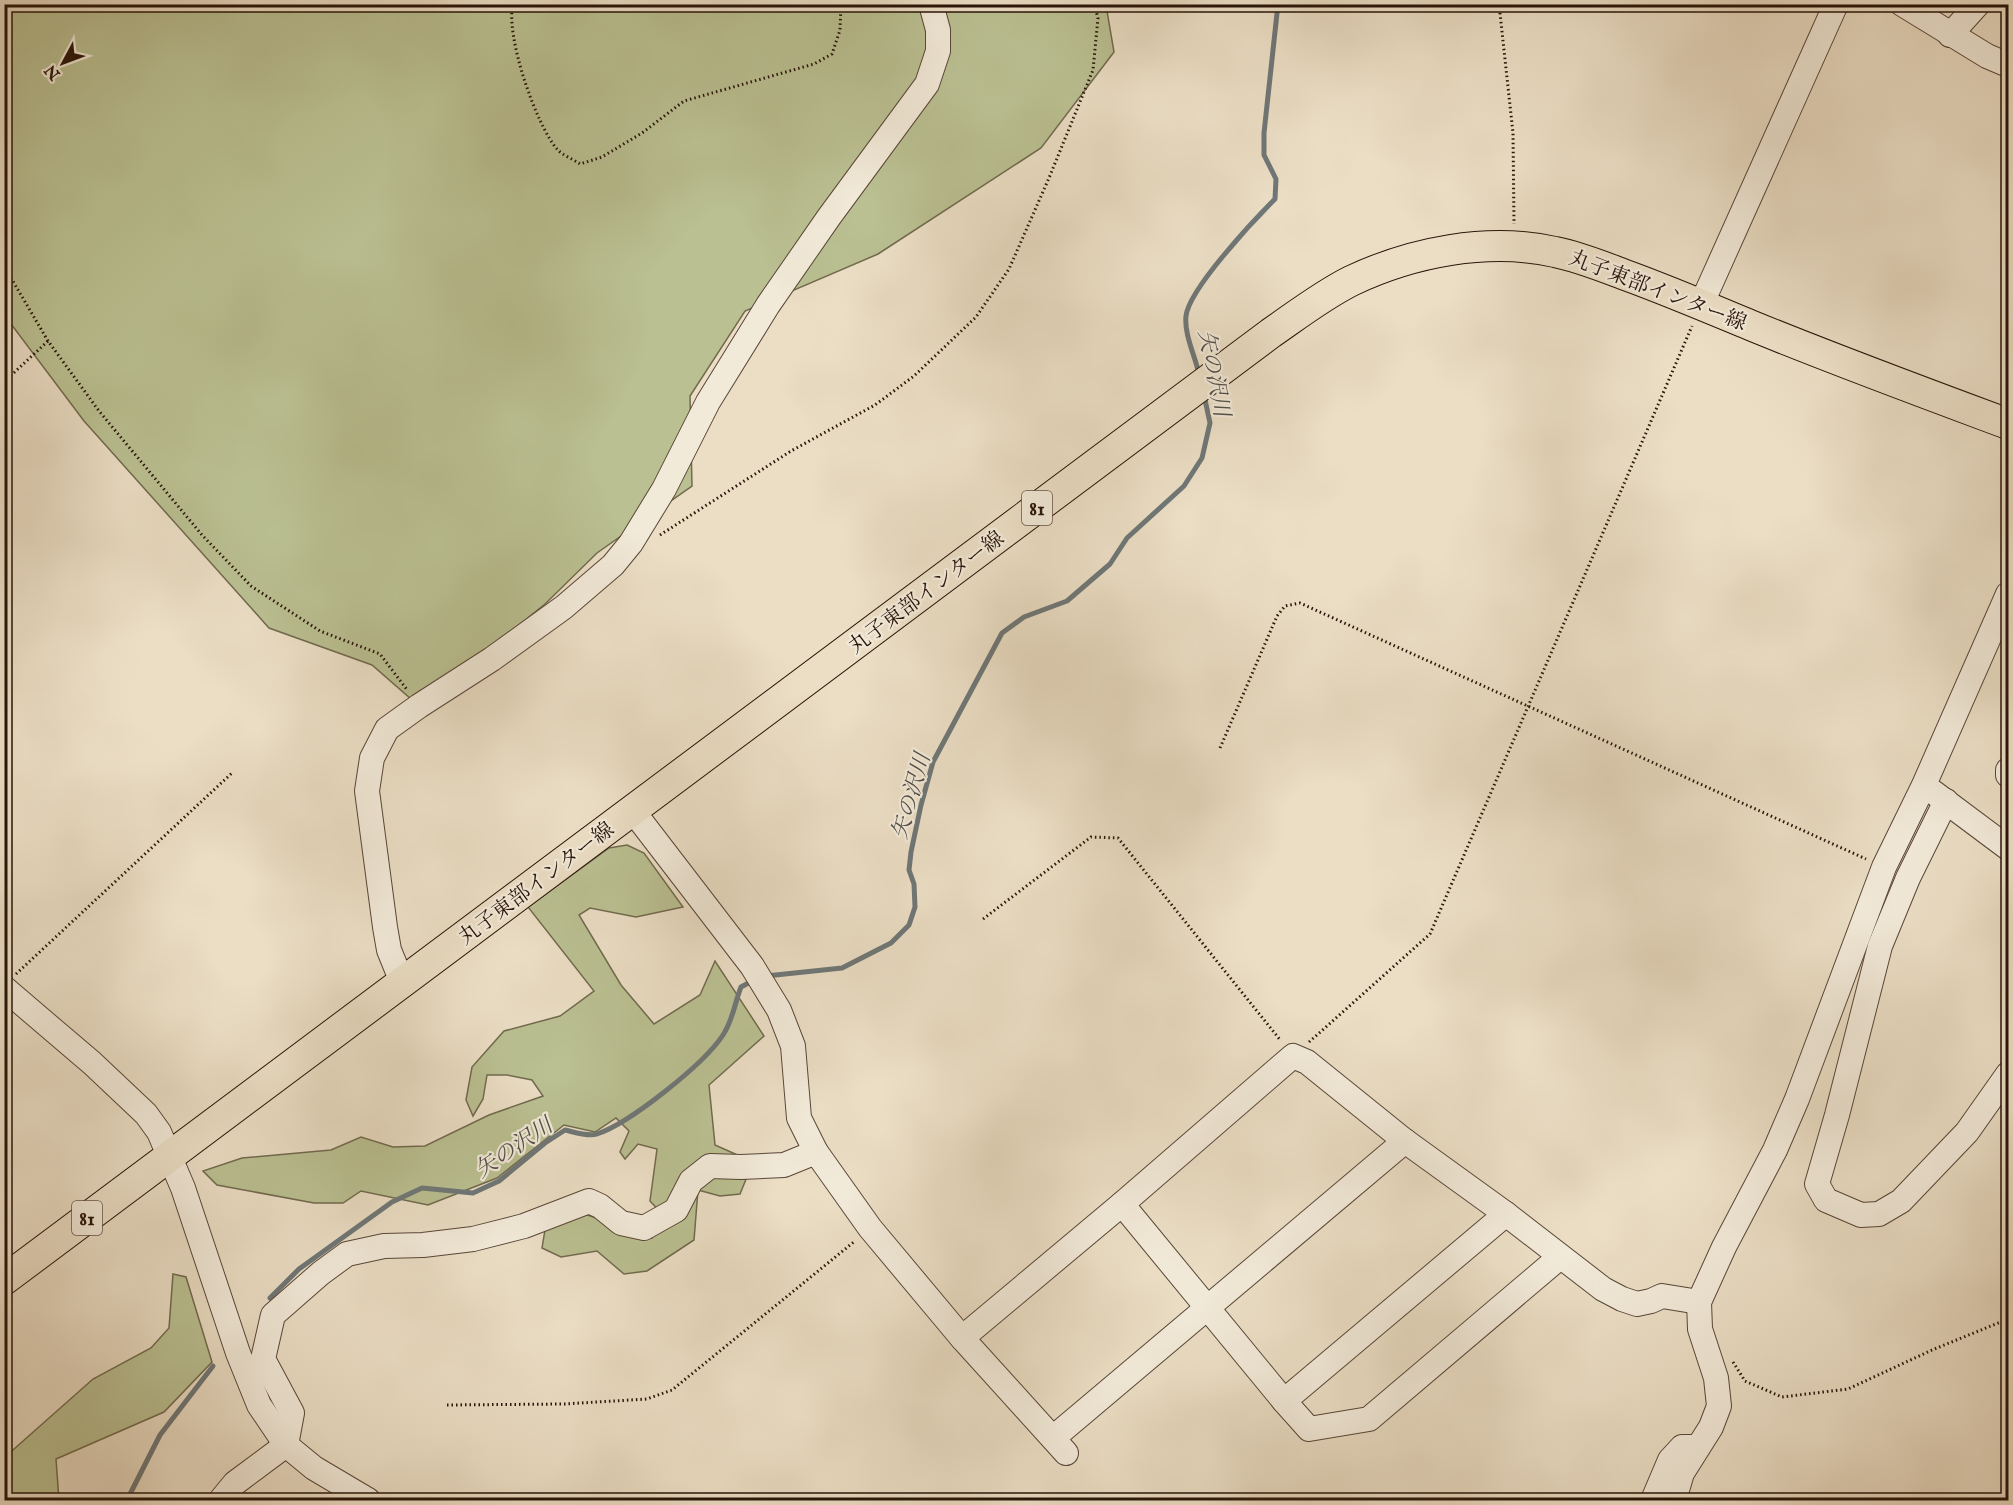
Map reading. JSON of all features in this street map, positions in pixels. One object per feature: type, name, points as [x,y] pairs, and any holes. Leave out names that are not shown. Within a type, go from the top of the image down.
[{"type":"main road","name":"丸子東部インター線","points":[[4,1280],[1315,303],[1349,282],[1398,264],[1454,250],[1485,246],[1556,252],[1596,263],[1833,359],[2008,424]]},
{"type":"street","points":[[402,982],[389,950],[367,791],[372,758],[387,729],[492,659],[564,607],[612,565],[631,543],[664,489],[708,402],[768,305],[829,217],[927,84],[938,51],[938,30],[931,4]]},
{"type":"street","points":[[1701,305],[1836,4]]},
{"type":"street","points":[[1902,4],[1950,35],[2008,65]]},
{"type":"street","points":[[1950,35],[1978,4]]},
{"type":"street","points":[[1674,1500],[1682,1473],[1711,1427],[1719,1406],[1716,1378],[1700,1329],[1699,1302],[1724,1247],[1775,1150],[1797,1100],[1884,867],[1924,785],[2008,594]]},
{"type":"street","points":[[1924,785],[2008,848]]},
{"type":"street","points":[[1946,801],[1908,878],[1880,946],[1817,1184],[1826,1200],[1861,1215],[1879,1214],[1901,1201],[1967,1132],[2008,1074]]},
{"type":"street","points":[[633,811],[752,966],[779,1010],[793,1046],[799,1118],[816,1152],[870,1228],[962,1338],[1060,1446],[1208,1309],[1406,1141]]},
{"type":"street","points":[[9,982],[146,1114],[159,1132],[171,1157],[198,1230],[238,1353],[259,1405],[286,1445],[314,1468],[368,1500]]},
{"type":"street","points":[[962,1338],[1293,1056],[1307,1062],[1406,1141],[1603,1289],[1637,1304],[1662,1296],[1699,1302]]},
{"type":"street","points":[[221,1500],[235,1483],[286,1445],[292,1413],[263,1359],[273,1315],[321,1273],[347,1254],[384,1246],[423,1245],[473,1239],[524,1226],[589,1201],[600,1206],[621,1223],[644,1228],[676,1210],[691,1180],[710,1166],[784,1165],[816,1152]]},
{"type":"street","points":[[1122,1204],[1309,1429],[1369,1419],[1560,1257]]},
{"type":"street","points":[[1284,1401],[1506,1214]]},
{"type":"street","points":[[1653,1500],[1670,1460],[1683,1447],[1697,1447]]},
{"type":"path","points":[[513,4],[511,12],[515,51],[540,121],[557,150],[580,164],[602,157],[642,133],[684,101],[814,64],[832,54],[840,30],[840,4]]},
{"type":"path","points":[[652,540],[791,451],[875,405],[914,376],[976,317],[1009,269],[1093,70],[1098,18],[1094,4]]},
{"type":"path","points":[[1499,4],[1513,132],[1514,247]]},
{"type":"path","points":[[4,266],[48,341],[99,411],[202,535],[251,586],[320,631],[380,654],[419,706]]},
{"type":"path","points":[[983,920],[1091,837],[1118,838],[1293,1056],[1430,934],[1701,305]]},
{"type":"path","points":[[4,382],[48,341]]},
{"type":"path","points":[[1220,748],[1277,616],[1285,606],[1300,603],[1884,867]]},
{"type":"path","points":[[9,982],[232,773]]},
{"type":"path","points":[[447,1405],[564,1404],[637,1400],[648,1399],[672,1390],[870,1228]]},
{"type":"path","points":[[1730,1356],[1745,1381],[1782,1397],[1848,1389],[1932,1350],[2008,1319]]},
{"type":"green space","points":[[5,5],[1106,5],[1114,52],[1041,148],[878,254],[745,311],[690,396],[692,486],[597,553],[545,604],[419,706],[372,665],[269,628],[84,421],[5,316]]},
{"type":"green space","points":[[627,845],[644,853],[683,907],[636,917],[590,908],[579,915],[621,985],[654,1024],[700,995],[715,961],[764,1036],[709,1085],[715,1145],[753,1162],[740,1194],[720,1196],[698,1190],[694,1240],[647,1271],[624,1274],[597,1251],[561,1257],[542,1248],[545,1230],[582,1213],[652,1238],[663,1215],[650,1201],[657,1149],[638,1144],[625,1159],[620,1152],[629,1131],[616,1118],[595,1132],[564,1125],[497,1178],[428,1205],[361,1191],[343,1203],[314,1203],[217,1185],[203,1171],[242,1158],[331,1150],[361,1137],[393,1147],[425,1146],[489,1115],[543,1096],[532,1080],[507,1075],[487,1075],[483,1099],[473,1116],[466,1100],[472,1067],[504,1031],[560,1016],[594,991],[528,907],[609,848]]},
{"type":"green space","points":[[173,1274],[186,1277],[212,1362],[164,1412],[56,1459],[59,1500],[5,1500],[5,1457],[93,1379],[151,1348],[169,1328]]},
{"type":"waterway","name":"矢の沢川","points":[[1199,374],[1186,323],[1190,304],[1198,289],[1224,255],[1275,199],[1276,179],[1264,155],[1264,133],[1278,4]]},
{"type":"waterway","name":"矢の沢川","points":[[766,976],[842,968],[891,943],[909,925],[915,907],[914,884],[909,870],[911,852],[933,762],[1002,633],[1024,617],[1067,601],[1110,564],[1127,538],[1184,486],[1202,458],[1210,423],[1204,395]]},
{"type":"waterway","name":"矢の沢川","points":[[270,1298],[299,1269],[392,1202],[422,1188],[473,1193],[499,1181],[545,1143],[565,1130],[593,1135],[628,1118],[683,1076],[713,1047],[729,1023],[741,987],[754,980]]},
{"type":"waterway","name":"矢の沢川","points":[[127,1500],[160,1435],[213,1366]]}]
